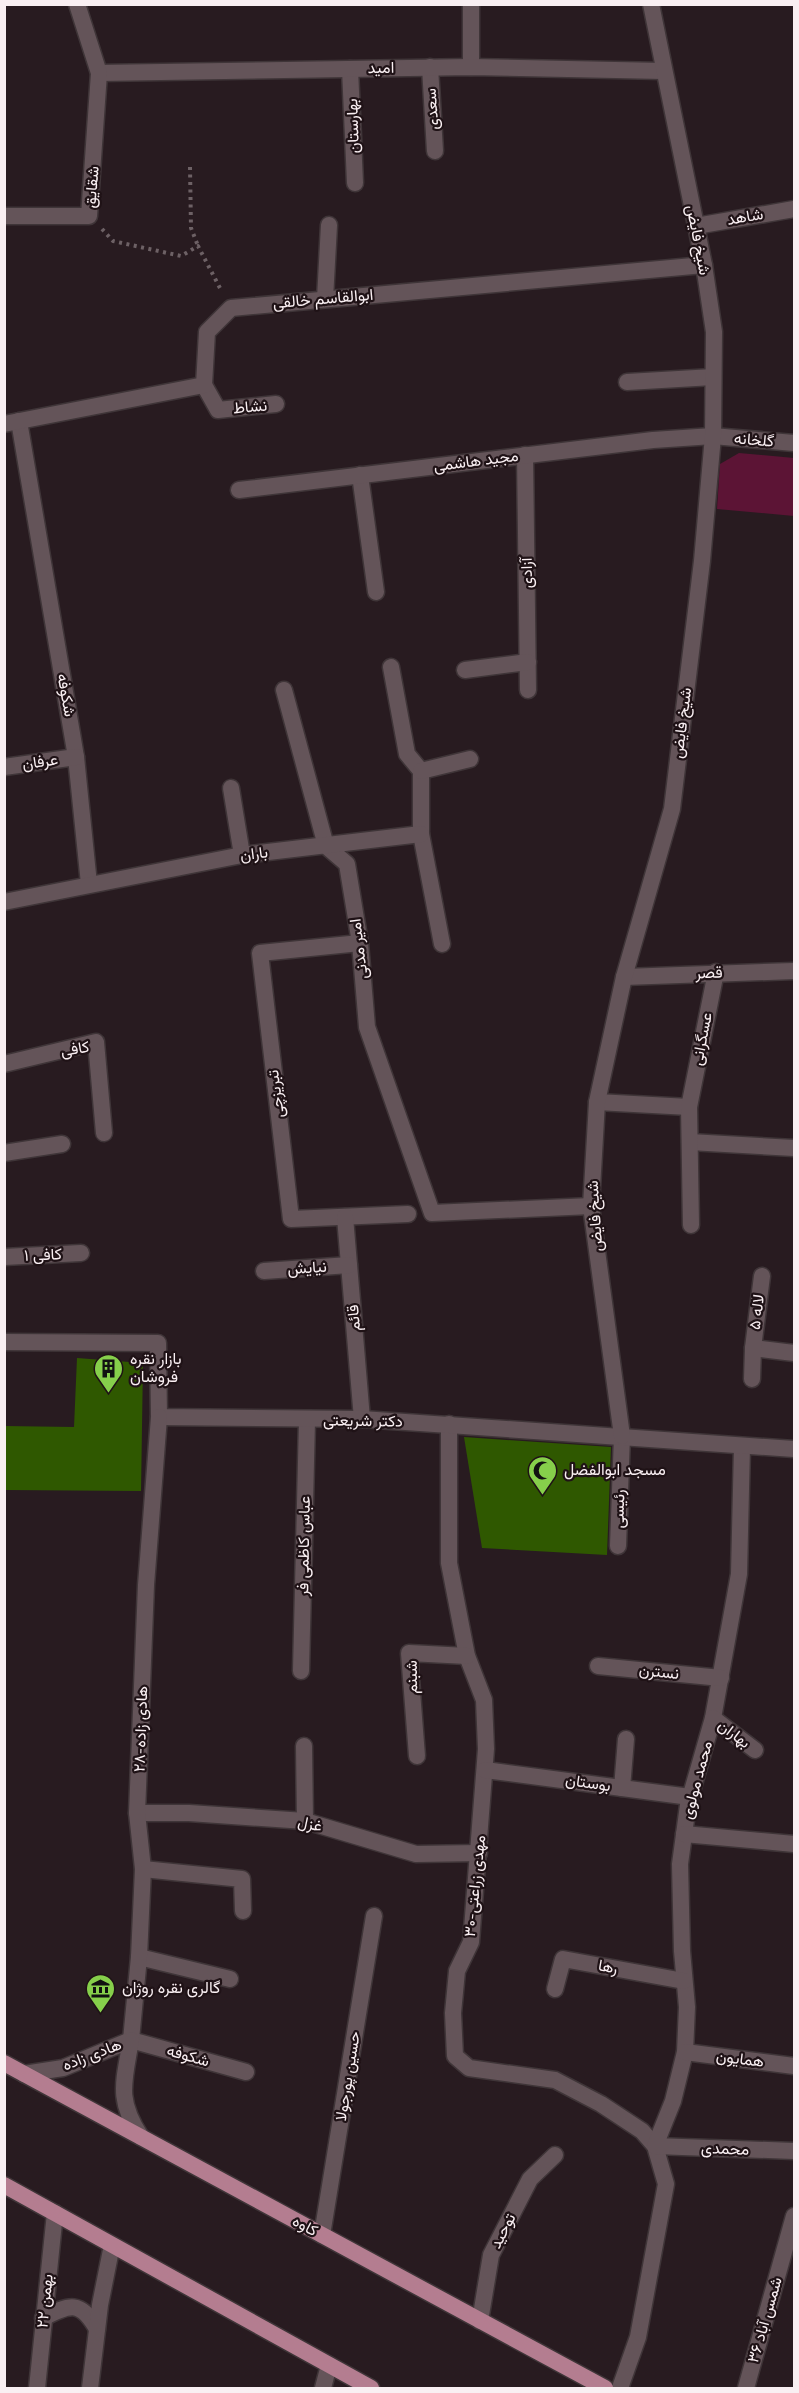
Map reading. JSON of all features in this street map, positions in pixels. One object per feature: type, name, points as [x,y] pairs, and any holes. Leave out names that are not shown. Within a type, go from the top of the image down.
[{"type":"main road","name":"کاوه","points":[[4,2064],[605,2388]]},
{"type":"main road","points":[[4,2185],[371,2388]]},
{"type":"street","name":"شقایق","points":[[77,4],[99,73],[89,216]]},
{"type":"street","points":[[471,4],[471,66]]},
{"type":"street","name":"شیخ فایض","points":[[622,1436],[591,1206],[597,1102],[624,977],[672,809],[702,561],[713,436],[714,332],[704,265],[651,4]]},
{"type":"street","name":"امید","points":[[99,73],[471,66],[663,71]]},
{"type":"street","name":"سعدی","points":[[429,67],[435,151]]},
{"type":"street","name":"بهارستان","points":[[350,69],[355,183]]},
{"type":"street","name":"شاهد","points":[[696,226],[795,209]]},
{"type":"street","points":[[4,216],[89,216]]},
{"type":"street","points":[[325,299],[329,225]]},
{"type":"street","name":"ابوالقاسم خالقی","points":[[231,308],[704,265]]},
{"type":"street","points":[[12,423],[204,385],[207,332],[231,308]]},
{"type":"street","points":[[627,382],[713,377]]},
{"type":"street","name":"نشاط","points":[[204,385],[218,410],[276,404]]},
{"type":"street","name":"شکوفه","points":[[12,423],[76,757],[89,884]]},
{"type":"street","name":"گلخانه","points":[[713,436],[795,443]]},
{"type":"street","name":"مجید هاشمی","points":[[239,490],[652,440],[713,436]]},
{"type":"street","name":"آزادی","points":[[525,455],[528,690]]},
{"type":"street","points":[[360,476],[376,592]]},
{"type":"street","points":[[465,670],[528,662]]},
{"type":"street","points":[[391,667],[406,754],[421,771],[421,834],[442,944]]},
{"type":"street","points":[[284,690],[326,846]]},
{"type":"street","name":"عرفان","points":[[4,767],[76,757]]},
{"type":"street","points":[[421,771],[470,759]]},
{"type":"street","points":[[231,788],[242,855]]},
{"type":"street","name":"باران","points":[[89,884],[242,855],[421,834]]},
{"type":"street","name":"امیر مدنی","points":[[326,846],[347,864],[360,942],[367,1027],[432,1213],[591,1206]]},
{"type":"street","points":[[4,902],[89,884]]},
{"type":"street","name":"تبریزچی","points":[[360,942],[260,953],[291,1219],[408,1214]]},
{"type":"street","name":"قصر","points":[[624,977],[795,971]]},
{"type":"street","name":"عسگرانی","points":[[691,1225],[689,1107],[716,972]]},
{"type":"street","name":"کافی","points":[[4,1064],[96,1042],[104,1133]]},
{"type":"street","points":[[597,1102],[689,1107]]},
{"type":"street","points":[[690,1142],[795,1148]]},
{"type":"street","points":[[4,1153],[62,1144]]},
{"type":"street","name":"قائم","points":[[345,1217],[362,1419]]},
{"type":"street","name":"کافی ۱","points":[[4,1257],[81,1253]]},
{"type":"street","name":"نیایش","points":[[264,1271],[349,1265]]},
{"type":"street","name":"لاله ۵","points":[[752,1379],[753,1348],[762,1276]]},
{"type":"street","points":[[4,1342],[158,1343],[159,1418]]},
{"type":"street","points":[[753,1348],[795,1353]]},
{"type":"street","name":"دکتر شریعتی","points":[[159,1418],[362,1419],[795,1449]]},
{"type":"street","name":"۲۸-هادی زاده","points":[[130,2040],[139,1957],[143,1869],[137,1813],[146,1585],[159,1418]]},
{"type":"street","name":"عباس کاظمی فر","points":[[301,1671],[306,1420]]},
{"type":"street","name":"۳۰-مهدی زراعتی","points":[[449,1424],[449,1563],[468,1656],[484,1700],[485,1770],[471,1942],[457,1971],[453,2013],[455,2056],[469,2068],[555,2080],[601,2104],[642,2132],[655,2146]]},
{"type":"street","name":"رئیسی","points":[[618,1546],[622,1436]]},
{"type":"street","name":"محمد مولوی","points":[[655,2146],[673,2101],[685,2052],[687,2007],[680,1864],[690,1797],[713,1718],[739,1574],[742,1447]]},
{"type":"street","name":"شبنم","points":[[417,1756],[409,1653],[468,1656]]},
{"type":"street","name":"نسترن","points":[[598,1666],[721,1678]]},
{"type":"street","name":"بهاران","points":[[713,1718],[755,1749]]},
{"type":"street","points":[[622,1788],[626,1739]]},
{"type":"street","points":[[304,1746],[305,1821]]},
{"type":"street","name":"بوستان","points":[[485,1770],[690,1797]]},
{"type":"street","name":"غزل","points":[[137,1813],[189,1813],[305,1821],[416,1854],[479,1853]]},
{"type":"street","points":[[684,1834],[795,1844]]},
{"type":"street","points":[[143,1869],[242,1879],[243,1911]]},
{"type":"street","name":"حسین پورجولا","points":[[322,2235],[374,1916]]},
{"type":"street","points":[[139,1957],[230,1979]]},
{"type":"street","name":"رها","points":[[555,1989],[563,1959],[684,1981]]},
{"type":"street","name":"شکوفه","points":[[130,2040],[246,2072]]},
{"type":"street","name":"هادی زاده","points":[[24,2074],[63,2068],[93,2058],[130,2040]]},
{"type":"street","name":"هادی زاده","points":[[130,2040],[122,2095],[127,2116],[141,2137]]},
{"type":"street","name":"همایون","points":[[685,2052],[795,2066]]},
{"type":"street","points":[[620,2388],[638,2337],[666,2184],[655,2146]]},
{"type":"street","name":"محمدی","points":[[655,2146],[795,2151]]},
{"type":"street","name":"توحید","points":[[480,2321],[490,2255],[530,2179],[555,2155]]},
{"type":"street","name":"۲۲ بهمن","points":[[37,2388],[55,2213]]},
{"type":"street","name":"شمس آباد ۳۶","points":[[746,2388],[795,2216]]},
{"type":"street","points":[[90,2388],[97,2329],[112,2245]]},
{"type":"street","points":[[44,2318],[64,2307],[75,2306],[88,2314],[97,2329]]},
{"type":"street","points":[[323,2388],[329,2365]]},
{"type":"path","points":[[190,167],[191,228],[231,308]]},
{"type":"path","name":"شقایق","points":[[89,216],[113,241],[181,256],[198,246]]},
{"type":"shaded area","points":[[739,453],[794,458],[794,516],[717,509],[720,464]]},
{"type":"building","name":"بازار نقره فروشان","points":[[77,1358],[143,1363],[141,1491],[4,1490],[4,1426],[74,1427]]},
{"type":"building","name":"مسجد ابوالفضل","points":[[464,1437],[611,1447],[607,1555],[482,1548]]},
{"type":"place","name":"بازار نقره فروشان","points":[[109,1394]]},
{"type":"place","name":"مسجد ابوالفضل","points":[[543,1496]]},
{"type":"place","name":"گالری نقره روژان","points":[[101,2014]]}]
